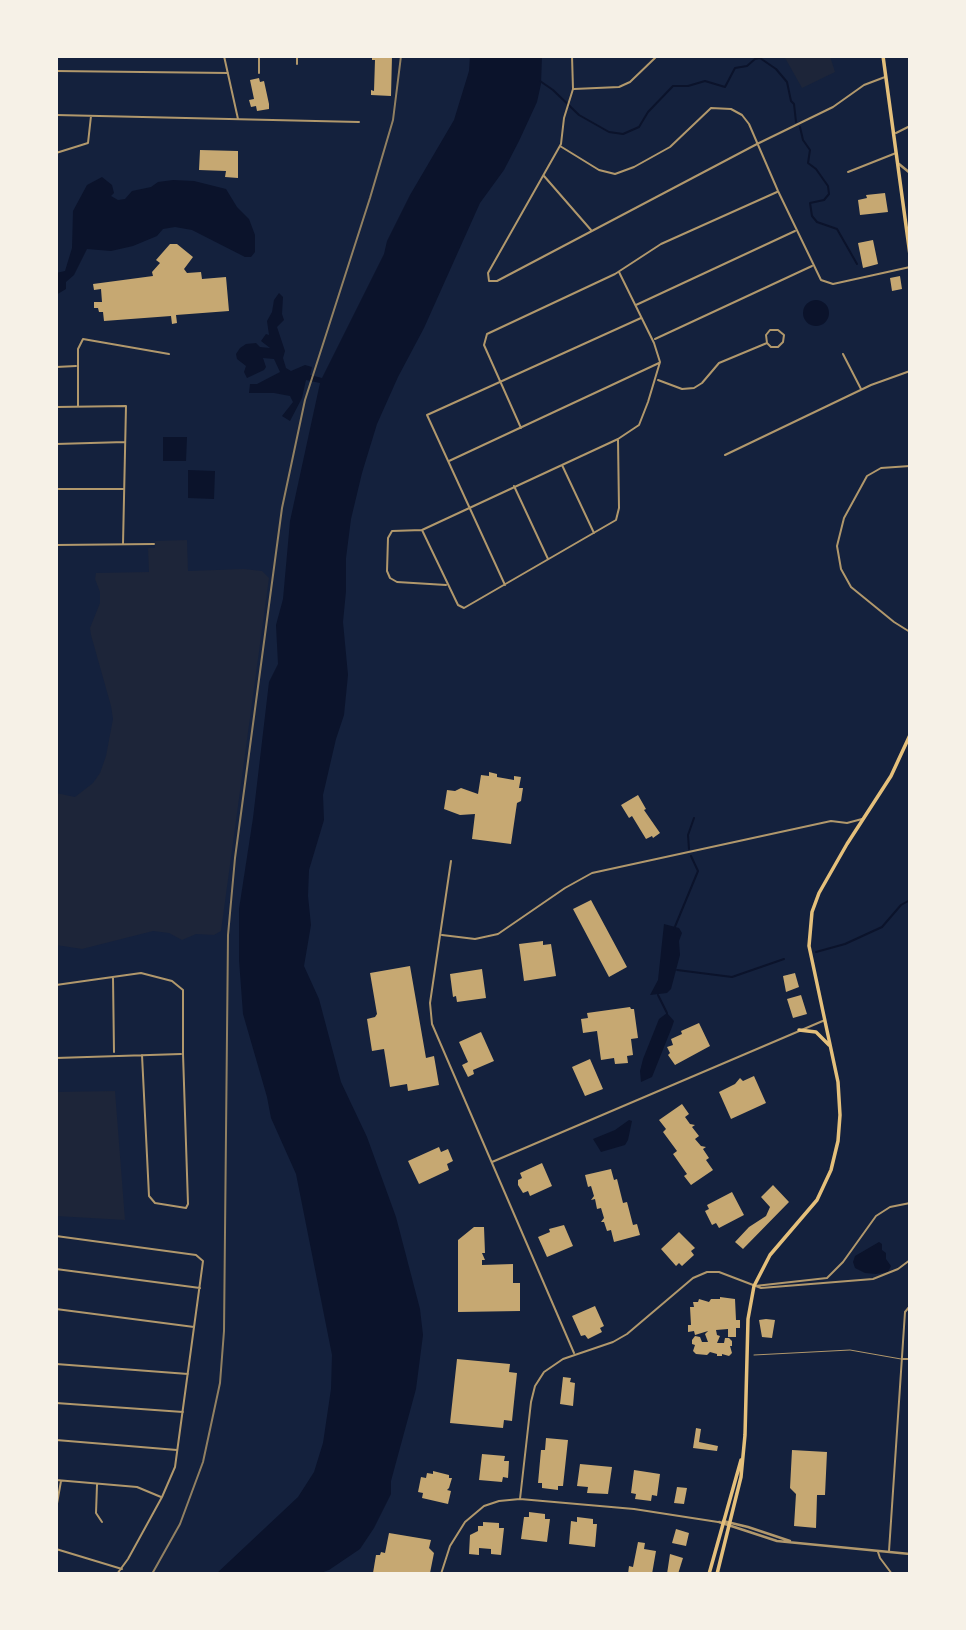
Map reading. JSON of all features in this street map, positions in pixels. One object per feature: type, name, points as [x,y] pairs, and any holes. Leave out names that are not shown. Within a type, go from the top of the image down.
[{"type":"main road","points":[[883,56],[910,255]]},
{"type":"main road","points":[[717,1574],[740,1484],[748,1319],[754,1286],[769,1255],[817,1200],[831,1170],[838,1141],[838,1082],[810,955],[810,921],[822,886],[891,776],[910,735]]},
{"type":"main road","points":[[799,1030],[816,1032],[831,1048]]},
{"type":"main road","points":[[709,1574],[721,1523],[743,1455]]},
{"type":"street","points":[[223,56],[238,121]]},
{"type":"street","points":[[259,56],[259,73]]},
{"type":"street","points":[[297,56],[297,64]]},
{"type":"street","points":[[572,56],[573,89],[566,110],[560,146],[488,273],[489,281],[497,281],[833,107],[869,82],[886,77]]},
{"type":"street","points":[[573,89],[619,87],[630,82],[657,56]]},
{"type":"street","points":[[56,71],[228,73]]},
{"type":"street","points":[[560,146],[599,170],[615,174],[670,147],[708,110],[719,107],[731,109],[744,117],[821,280],[829,284],[910,267]]},
{"type":"street","points":[[56,115],[359,122]]},
{"type":"street","points":[[56,153],[88,143],[91,116]]},
{"type":"street","points":[[895,133],[910,126]]},
{"type":"street","points":[[848,172],[897,153]]},
{"type":"street","points":[[899,164],[910,173]]},
{"type":"street","points":[[544,176],[592,231]]},
{"type":"street","points":[[520,428],[484,345],[485,337],[619,272],[661,244],[778,191]]},
{"type":"street","points":[[636,305],[796,230]]},
{"type":"street","points":[[653,340],[813,265]]},
{"type":"street","points":[[446,584],[397,582],[388,575],[389,534],[396,530],[422,530],[618,439],[639,425],[660,362],[653,340],[619,272]]},
{"type":"street","points":[[505,585],[427,415],[642,318]]},
{"type":"street","points":[[772,330],[778,330],[783,335],[783,342],[778,347],[771,347],[767,343],[766,335],[772,330]]},
{"type":"street","points":[[78,406],[77,366],[81,341],[88,339],[169,354]]},
{"type":"street","points":[[656,379],[682,389],[694,388],[702,383],[719,363],[767,343]]},
{"type":"street","points":[[843,354],[862,390]]},
{"type":"street","points":[[448,462],[660,362]]},
{"type":"street","points":[[56,366],[77,366]]},
{"type":"street","points":[[725,455],[894,375],[910,371]]},
{"type":"street","points":[[56,407],[126,406],[123,544]]},
{"type":"street","points":[[422,530],[446,584],[460,608],[464,608],[613,522],[618,516],[618,439]]},
{"type":"street","points":[[56,444],[125,442]]},
{"type":"street","points":[[562,464],[594,534]]},
{"type":"street","points":[[910,466],[881,468],[864,479],[844,518],[837,546],[841,569],[849,584],[910,632]]},
{"type":"street","points":[[514,486],[548,560]]},
{"type":"street","points":[[56,489],[124,489]]},
{"type":"street","points":[[56,545],[154,544]]},
{"type":"street","points":[[441,934],[475,939],[498,934],[592,873],[831,821],[848,823],[863,819]]},
{"type":"street","points":[[848,823],[855,831]]},
{"type":"street","points":[[451,861],[430,1003],[432,1024],[575,1354]]},
{"type":"street","points":[[56,985],[113,976],[148,974],[176,982],[181,987],[184,993],[186,1208],[155,1203],[149,1196],[142,1055]]},
{"type":"street","points":[[113,976],[114,1055]]},
{"type":"street","points":[[492,1163],[825,1020]]},
{"type":"street","points":[[56,1058],[183,1054]]},
{"type":"street","points":[[754,1286],[819,1280],[832,1275],[876,1216],[890,1207],[910,1203]]},
{"type":"street","points":[[56,1236],[202,1258],[195,1327],[172,1477],[117,1574]]},
{"type":"street","points":[[520,1499],[531,1402],[535,1386],[549,1367],[575,1354],[606,1345],[627,1335],[689,1280],[702,1274],[723,1273],[766,1288],[832,1283],[885,1276],[910,1260]]},
{"type":"street","points":[[56,1269],[200,1288]]},
{"type":"street","points":[[832,1275],[832,1283]]},
{"type":"street","points":[[889,1552],[904,1321],[905,1310],[910,1306]]},
{"type":"street","points":[[56,1309],[195,1327]]},
{"type":"street","points":[[904,1321],[910,1321]]},
{"type":"street","points":[[902,1359],[910,1359]]},
{"type":"street","points":[[56,1364],[188,1374]]},
{"type":"street","points":[[56,1402],[183,1412]]},
{"type":"street","points":[[56,1440],[178,1450]]},
{"type":"street","points":[[56,1480],[137,1487],[162,1497]]},
{"type":"street","points":[[56,1509],[61,1480]]},
{"type":"street","points":[[97,1484],[96,1513],[102,1522]]},
{"type":"street","points":[[441,1574],[456,1535],[470,1516],[491,1503],[520,1499],[638,1509],[730,1525],[777,1541],[910,1554]]},
{"type":"street","points":[[56,1549],[122,1569]]},
{"type":"street","points":[[878,1551],[892,1574]]},
{"type":"lane","points":[[754,1355],[849,1350],[902,1359]]},
{"type":"shaded area","points":[[470,56],[542,56],[541,84],[537,102],[519,141],[504,170],[480,203],[424,328],[398,377],[377,424],[362,473],[351,519],[346,558],[343,622],[348,675],[344,715],[323,795],[324,820],[309,870],[311,925],[304,966],[319,999],[341,1082],[367,1137],[396,1217],[420,1309],[423,1335],[416,1389],[391,1481],[391,1494],[360,1549],[329,1570],[318,1574],[216,1574],[298,1497],[314,1472],[323,1443],[331,1389],[332,1355],[296,1174],[271,1118],[243,1014],[239,960],[239,909],[269,682],[278,664],[276,625],[283,599],[290,521],[320,383],[306,380],[302,398],[290,421],[282,416],[293,402],[290,396],[249,393],[250,384],[257,384],[280,372],[274,359],[263,358],[266,367],[264,370],[247,378],[244,372],[246,366],[237,359],[236,354],[246,344],[256,343],[260,347],[270,348],[261,341],[266,334],[269,335],[267,321],[279,293],[283,297],[284,320],[277,327],[285,351],[283,358],[286,368],[291,371],[305,365],[312,367],[310,375],[322,378],[384,254],[387,241],[410,195],[454,120],[469,71]]},
{"type":"shaded area","points":[[784,56],[830,56],[835,72],[802,88]]},
{"type":"shaded area","points":[[102,177],[112,185],[114,193],[111,196],[118,200],[125,199],[132,191],[173,180],[194,181],[226,189],[237,207],[249,219],[255,235],[255,252],[251,257],[245,257],[192,230],[175,227],[163,229],[157,236],[133,246],[111,251],[87,249],[74,275],[66,282],[66,289],[56,295],[56,273],[65,271],[72,248],[73,211],[87,185]]},
{"type":"shaded area","points":[[816,300],[825,304],[829,313],[825,322],[816,326],[807,322],[803,313],[807,304]]},
{"type":"shaded area","points":[[163,437],[187,437],[186,461],[163,461]]},
{"type":"shaded area","points":[[188,470],[215,471],[214,499],[188,498]]},
{"type":"shaded area","points":[[187,540],[188,571],[244,569],[262,571],[269,578],[221,931],[214,935],[196,934],[182,940],[169,933],[153,931],[82,949],[56,945],[56,793],[75,797],[93,783],[106,756],[113,719],[90,628],[100,603],[96,573],[149,572],[148,548],[155,548],[155,541]]},
{"type":"shaded area","points":[[664,924],[679,928],[682,933],[679,941],[680,955],[671,989],[667,993],[650,995],[658,980]]},
{"type":"shaded area","points":[[667,1013],[674,1021],[672,1027],[652,1077],[641,1082],[643,1059],[659,1019]]},
{"type":"shaded area","points":[[115,1091],[125,1220],[56,1216],[56,1092]]},
{"type":"shaded area","points":[[629,1120],[632,1121],[625,1145],[601,1152],[593,1139],[615,1130]]},
{"type":"shaded area","points":[[879,1242],[891,1266],[888,1272],[865,1273],[855,1268],[855,1256]]},
{"type":"building","points":[[372,56],[392,56],[391,96],[371,95],[371,90],[374,91],[375,60],[372,60]]},
{"type":"building","points":[[259,78],[260,82],[264,81],[269,109],[257,111],[256,106],[251,107],[249,100],[254,99],[250,80]]},
{"type":"building","points":[[200,150],[238,151],[238,178],[225,177],[226,171],[199,170]]},
{"type":"building","points":[[885,193],[888,212],[860,215],[858,200],[867,198],[866,195]]},
{"type":"building","points":[[873,240],[878,264],[863,268],[858,243]]},
{"type":"building","points":[[170,244],[177,244],[193,257],[184,269],[187,273],[201,272],[202,279],[226,277],[229,311],[176,315],[177,323],[172,324],[171,316],[104,321],[103,312],[94,308],[94,302],[102,302],[101,289],[94,290],[93,284],[153,276],[152,272],[160,263],[156,260]]},
{"type":"building","points":[[900,276],[902,289],[892,291],[890,278]]},
{"type":"building","points":[[489,772],[497,774],[497,777],[514,780],[514,776],[521,777],[519,788],[523,788],[521,801],[517,803],[511,844],[472,839],[475,814],[460,815],[444,809],[447,790],[455,791],[461,788],[478,794],[481,775],[489,776]]},
{"type":"building","points":[[638,795],[646,809],[644,810],[660,833],[653,838],[652,836],[646,839],[632,816],[629,818],[621,805]]},
{"type":"building","points":[[591,900],[627,967],[609,977],[573,909]]},
{"type":"building","points":[[543,941],[543,945],[551,944],[556,976],[524,981],[519,944]]},
{"type":"building","points":[[410,966],[426,1058],[434,1056],[439,1085],[408,1091],[407,1084],[390,1087],[384,1049],[372,1051],[367,1019],[377,1014],[370,973]]},
{"type":"building","points":[[482,969],[486,998],[457,1002],[456,996],[453,997],[450,974]]},
{"type":"building","points":[[795,973],[799,987],[786,992],[783,976]]},
{"type":"building","points":[[801,995],[807,1014],[793,1018],[787,999]]},
{"type":"building","points":[[630,1007],[634,1009],[638,1038],[631,1039],[633,1055],[627,1056],[628,1063],[615,1064],[614,1058],[601,1060],[597,1031],[583,1033],[581,1019],[588,1018],[587,1013]]},
{"type":"building","points":[[699,1023],[710,1046],[675,1065],[668,1055],[670,1053],[667,1047],[673,1045],[671,1039]]},
{"type":"building","points":[[481,1032],[494,1061],[473,1070],[474,1074],[468,1077],[462,1065],[468,1062],[459,1042]]},
{"type":"building","points":[[590,1059],[603,1089],[585,1096],[572,1067]]},
{"type":"building","points":[[754,1076],[766,1103],[731,1119],[719,1092],[735,1084],[740,1078],[743,1081]]},
{"type":"building","points":[[682,1104],[689,1114],[685,1117],[690,1124],[695,1125],[692,1127],[699,1136],[695,1139],[701,1146],[706,1147],[703,1149],[709,1158],[706,1160],[713,1170],[691,1185],[673,1154],[677,1151],[663,1132],[666,1129],[659,1120]]},
{"type":"building","points":[[439,1147],[441,1152],[448,1149],[453,1161],[447,1164],[449,1170],[419,1184],[408,1161]]},
{"type":"building","points":[[542,1163],[552,1186],[530,1196],[528,1191],[523,1193],[518,1185],[518,1180],[522,1178],[520,1173]]},
{"type":"building","points":[[611,1169],[614,1180],[617,1179],[623,1203],[627,1202],[633,1225],[637,1224],[640,1235],[614,1242],[611,1230],[607,1231],[604,1222],[601,1222],[604,1218],[601,1208],[597,1209],[595,1199],[591,1200],[594,1196],[585,1175]]},
{"type":"building","points":[[773,1185],[789,1202],[743,1249],[735,1242],[749,1227],[766,1216],[770,1207],[761,1197]]},
{"type":"building","points":[[732,1192],[744,1215],[719,1228],[716,1223],[712,1225],[705,1211],[709,1209],[707,1205]]},
{"type":"building","points":[[564,1225],[573,1246],[547,1257],[538,1237],[550,1232],[549,1229]]},
{"type":"building","points":[[474,1227],[484,1227],[485,1253],[482,1253],[485,1260],[482,1260],[482,1265],[513,1264],[513,1283],[520,1283],[520,1311],[458,1312],[458,1240]]},
{"type":"building","points":[[679,1232],[695,1248],[691,1251],[694,1255],[682,1266],[679,1263],[676,1266],[661,1249]]},
{"type":"building","points":[[720,1297],[735,1299],[736,1320],[740,1320],[736,1337],[728,1337],[728,1329],[716,1330],[720,1336],[717,1343],[724,1343],[725,1338],[732,1341],[732,1353],[729,1356],[717,1356],[710,1352],[707,1355],[696,1354],[692,1340],[695,1336],[700,1337],[702,1342],[708,1342],[705,1334],[708,1331],[695,1335],[694,1331],[688,1332],[688,1325],[691,1325],[690,1307],[694,1307],[693,1302],[698,1302],[699,1299],[709,1302]]},
{"type":"building","points":[[595,1306],[604,1326],[600,1328],[602,1332],[588,1339],[585,1335],[581,1336],[572,1316]]},
{"type":"building","points":[[759,1320],[775,1320],[772,1338],[762,1337]]},
{"type":"building","points":[[457,1359],[510,1364],[509,1372],[517,1373],[512,1421],[504,1420],[503,1428],[450,1423]]},
{"type":"building","points":[[563,1377],[571,1378],[570,1382],[575,1383],[573,1406],[560,1404]]},
{"type":"building","points":[[696,1428],[701,1429],[699,1442],[718,1446],[717,1451],[693,1448]]},
{"type":"building","points":[[546,1438],[568,1440],[563,1486],[558,1486],[558,1490],[542,1488],[542,1483],[538,1483],[541,1450],[545,1450]]},
{"type":"building","points":[[792,1450],[827,1452],[825,1495],[817,1495],[816,1528],[794,1526],[796,1494],[790,1488]]},
{"type":"building","points":[[482,1454],[505,1456],[504,1461],[509,1461],[508,1478],[503,1477],[502,1482],[479,1480]]},
{"type":"building","points":[[580,1464],[612,1467],[608,1494],[587,1493],[588,1487],[577,1486]]},
{"type":"building","points":[[634,1470],[660,1474],[657,1496],[652,1495],[651,1501],[635,1499],[636,1494],[631,1493]]},
{"type":"building","points":[[433,1471],[452,1478],[447,1490],[451,1491],[448,1504],[422,1498],[423,1493],[418,1492],[421,1477],[426,1478],[427,1473],[433,1474]]},
{"type":"building","points":[[677,1487],[687,1488],[684,1504],[674,1503]]},
{"type":"building","points":[[529,1512],[545,1514],[545,1519],[550,1519],[547,1542],[521,1539],[524,1517],[529,1517]]},
{"type":"building","points":[[577,1517],[593,1519],[593,1524],[597,1524],[595,1547],[569,1544],[571,1521],[577,1522]]},
{"type":"building","points":[[483,1522],[499,1523],[499,1528],[504,1528],[501,1555],[491,1554],[491,1549],[479,1548],[479,1555],[469,1554],[470,1535],[478,1531],[478,1526],[483,1526]]},
{"type":"building","points":[[676,1529],[689,1533],[686,1546],[672,1543]]},
{"type":"building","points":[[389,1533],[431,1540],[429,1548],[434,1553],[430,1573],[373,1573],[376,1555],[385,1553]]},
{"type":"building","points":[[638,1542],[645,1543],[644,1549],[656,1551],[652,1574],[628,1574],[629,1566],[633,1567]]},
{"type":"building","points":[[670,1554],[683,1558],[678,1574],[667,1574]]},
{"type":"waterway","points":[[540,81],[579,115],[609,132],[623,134],[639,127],[648,112],[673,86],[688,86],[705,81],[725,87],[735,68],[747,66],[760,58],[776,69],[787,82],[796,122]]},
{"type":"waterway","points":[[800,127],[803,140],[810,150],[808,163],[828,186],[829,194],[824,200],[810,203],[812,216],[817,222],[837,229],[857,264]]},
{"type":"waterway","points":[[689,849],[688,835],[694,818]]},
{"type":"waterway","points":[[674,929],[698,871],[691,856]]},
{"type":"waterway","points":[[816,952],[845,944],[882,927],[901,905],[910,900]]},
{"type":"waterway","points":[[677,970],[732,977],[784,959]]},
{"type":"waterway","points":[[658,995],[667,1013]]},
{"type":"railway","points":[[152,1574],[180,1524],[203,1462],[220,1383],[224,1331],[228,935],[235,858],[282,508],[305,400],[393,120],[401,56]]}]
